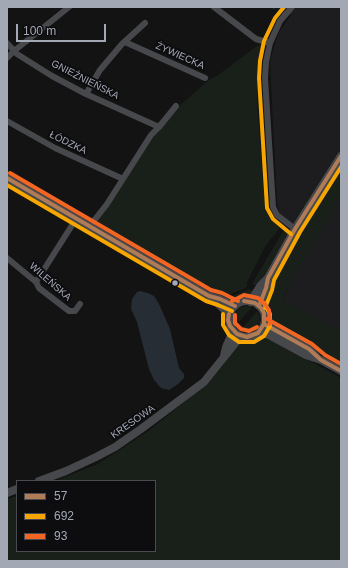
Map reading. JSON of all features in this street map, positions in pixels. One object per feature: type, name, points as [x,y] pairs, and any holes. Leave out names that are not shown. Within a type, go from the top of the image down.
[{"type":"street","points":[[7,58],[69,7]]},
{"type":"street","points":[[214,7],[256,40],[270,43]]},
{"type":"street","points":[[292,7],[280,22],[270,43],[266,62],[266,78],[273,205],[278,215],[295,229]]},
{"type":"street","points":[[86,94],[100,70],[125,42],[145,23]]},
{"type":"street","name":"ŻYWIECKA","points":[[125,42],[205,78]]},
{"type":"street","name":"GNIEŹNIEŃSKA","points":[[7,43],[14,51],[27,61],[52,76],[86,94],[159,127]]},
{"type":"street","points":[[89,227],[107,204],[151,134],[159,127],[176,106]]},
{"type":"street","name":"ŁÓDZKA","points":[[7,121],[55,148],[123,179]]},
{"type":"street","points":[[250,302],[261,285],[268,278],[295,229],[341,156]]},
{"type":"street","points":[[7,178],[209,296],[235,306]]},
{"type":"street","points":[[36,282],[76,219]]},
{"type":"street","name":"WILEŃSKA","points":[[7,258],[36,282],[39,288],[69,311],[75,311],[80,304]]},
{"type":"street","points":[[259,306],[268,278]]},
{"type":"street","points":[[209,296],[229,314]]},
{"type":"street","points":[[242,302],[250,302],[259,306],[264,316],[264,324],[260,332],[252,336],[241,336],[233,331],[229,323],[229,314],[235,306],[242,302]]},
{"type":"street","points":[[264,324],[309,349],[321,360]]},
{"type":"street","name":"KRESOWA","points":[[223,357],[233,331]]},
{"type":"street","points":[[260,332],[269,335],[306,355],[321,360],[341,371]]},
{"type":"street","name":"KRESOWA","points":[[42,480],[90,461],[127,439],[199,386],[210,375],[241,336]]},
{"type":"shaded area","points":[[277,7],[341,7],[341,332],[282,299],[290,284],[296,227],[280,215],[277,202],[270,63],[279,32],[291,15],[278,9]]},
{"type":"shaded area","points":[[262,45],[258,62],[257,101],[265,210],[271,220],[280,228],[266,245],[247,282],[247,286],[244,289],[227,295],[152,256],[96,221],[151,138],[178,107],[209,80],[257,46]]},
{"type":"shaded area","points":[[341,167],[341,199],[315,240],[282,298],[341,332],[341,365],[273,327],[268,321],[264,299],[270,300],[271,297],[266,293],[280,264],[331,178]]},
{"type":"shaded area","points":[[319,179],[321,179],[297,216],[293,219]]},
{"type":"shaded area","points":[[280,222],[285,226],[287,235],[258,287],[253,284],[253,282],[283,231]]},
{"type":"shaded area","points":[[249,289],[254,292],[249,296],[235,301],[227,300],[230,297]]},
{"type":"shaded area","points":[[140,291],[154,296],[159,304],[170,329],[179,368],[184,374],[184,378],[169,390],[161,388],[154,380],[149,369],[137,322],[131,309],[132,299],[137,292]]},
{"type":"shaded area","points":[[246,306],[252,307],[235,326],[233,321],[235,313],[239,308]]},
{"type":"shaded area","points":[[257,311],[260,322],[256,328],[248,333],[240,331]]},
{"type":"shaded area","points":[[261,337],[269,338],[341,378],[341,561],[7,561],[7,499],[16,496],[16,552],[156,552],[156,480],[58,480],[98,464],[147,432],[208,383],[239,343]]},
{"type":"transit line","name":"692","points":[[284,7],[275,18],[264,41],[260,61],[259,78],[267,208],[273,219],[291,234]]},
{"type":"transit line","name":"57","points":[[259,306],[268,278],[295,229],[341,156]]},
{"type":"transit line","name":"692","points":[[265,308],[274,280],[300,232],[341,167]]},
{"type":"transit line","name":"93","points":[[10,173],[211,290],[222,293],[238,301]]},
{"type":"transit line","name":"57","points":[[7,178],[209,296],[235,306]]},
{"type":"transit line","name":"692","points":[[7,185],[206,301],[232,311]]},
{"type":"transit line","name":"93","points":[[232,301],[244,295],[258,298],[269,310],[270,324]]},
{"type":"transit line","name":"57","points":[[229,314],[228,320],[230,326],[237,334],[247,337],[258,333],[264,324],[264,313],[255,303],[244,301]]},
{"type":"transit line","name":"692","points":[[223,314],[223,325],[229,335],[239,342],[254,342],[264,336],[270,326],[270,314],[264,303]]},
{"type":"transit line","name":"93","points":[[235,315],[235,323],[241,329],[249,331],[257,327]]},
{"type":"transit line","name":"93","points":[[267,319],[312,344],[325,355],[341,364]]},
{"type":"transit line","name":"57","points":[[264,324],[309,349],[321,360],[341,371]]}]
